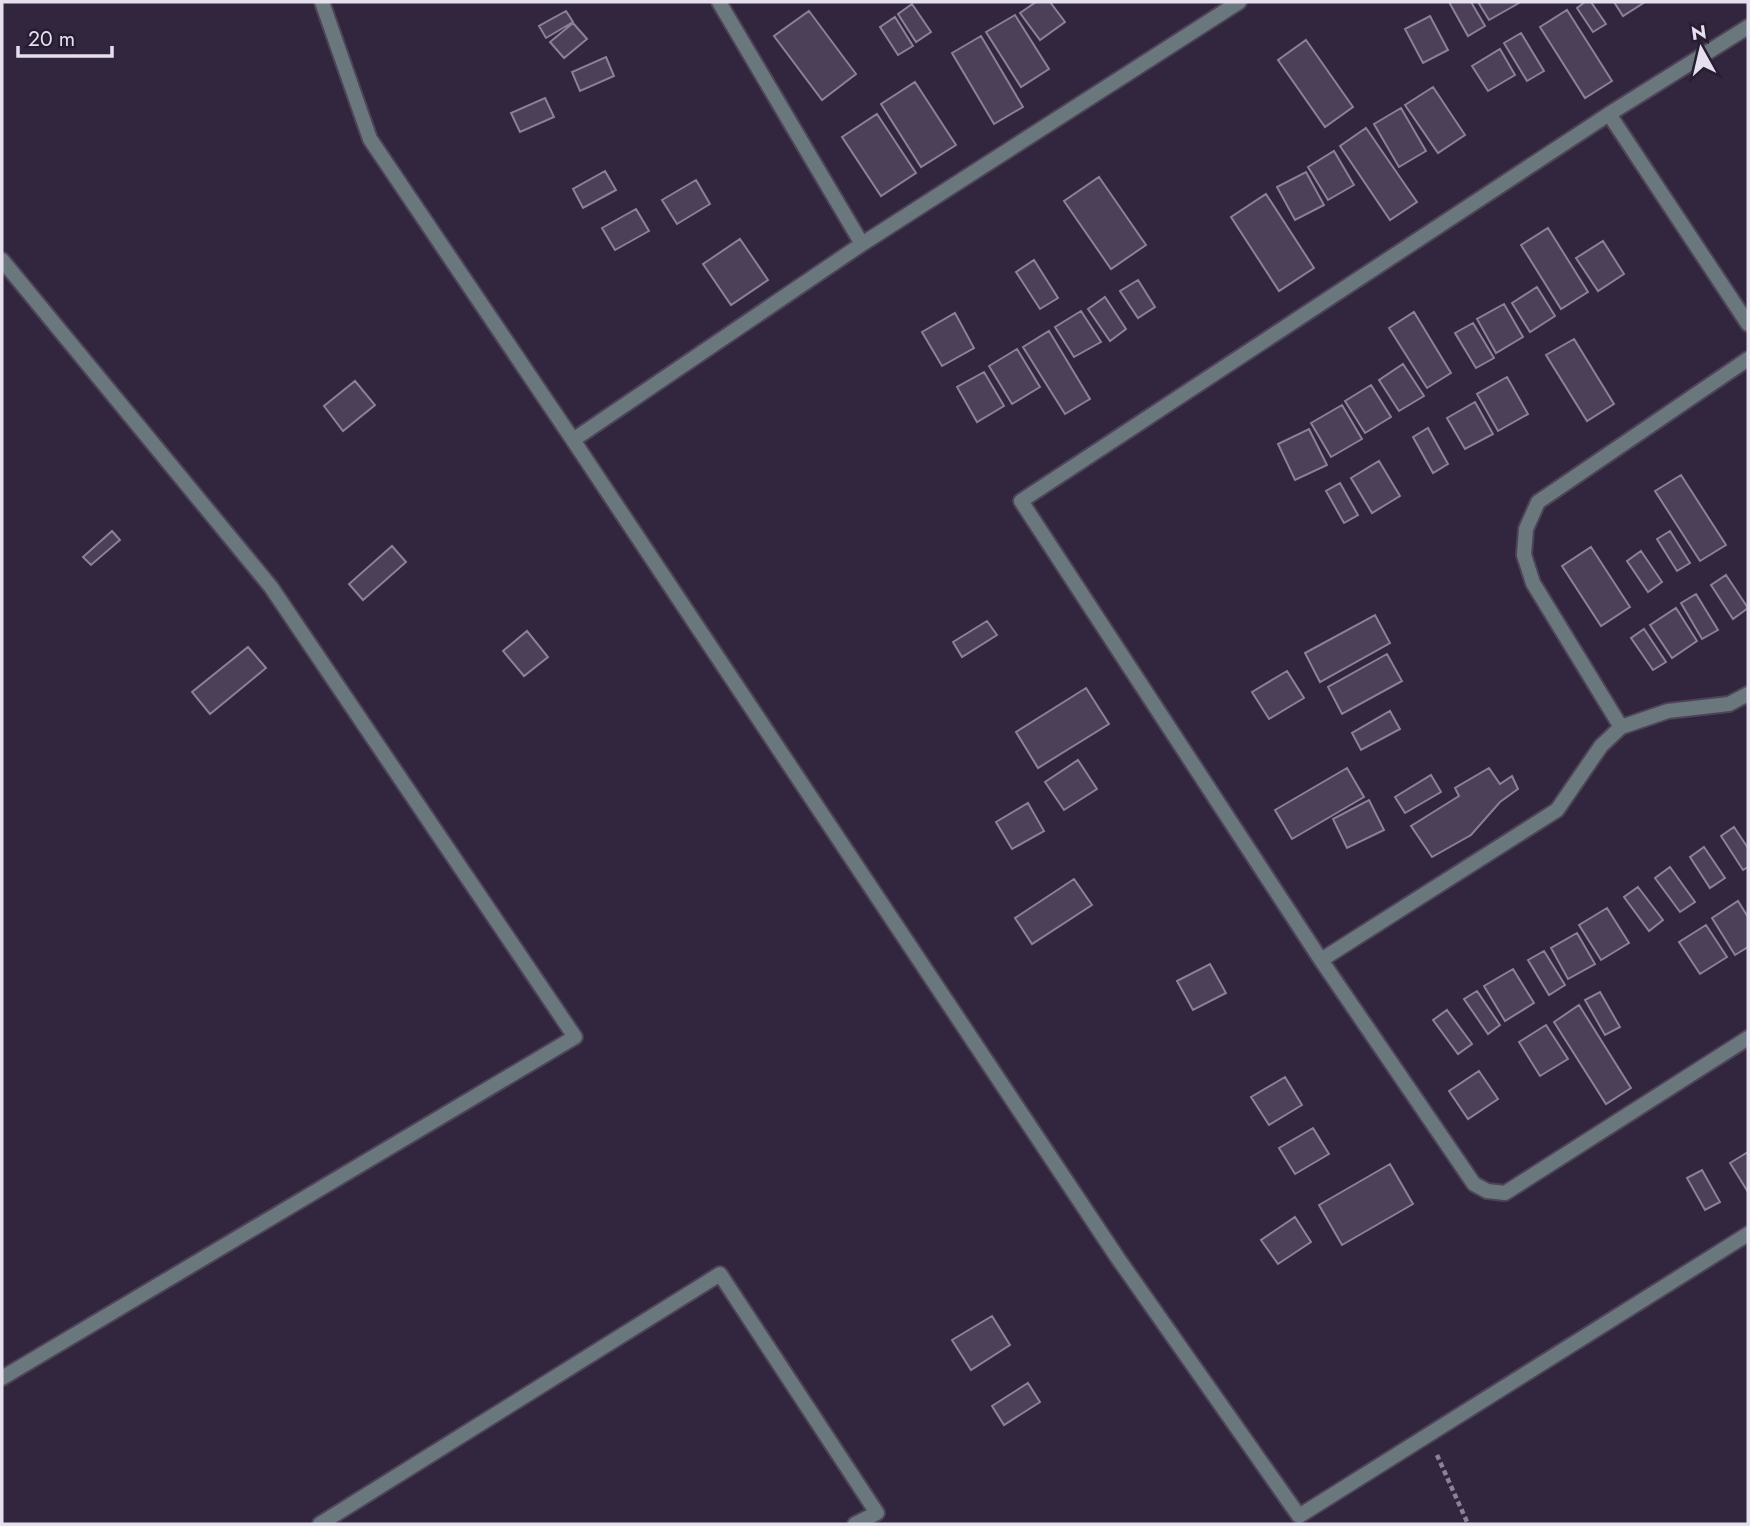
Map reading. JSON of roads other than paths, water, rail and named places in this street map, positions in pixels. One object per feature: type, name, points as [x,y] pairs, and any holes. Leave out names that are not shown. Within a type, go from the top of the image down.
[{"type":"street","points":[[322,2],[370,139],[1117,1257],[1299,1516],[1748,1234]]},
{"type":"street","points":[[721,2],[862,244]]},
{"type":"street","points":[[573,440],[862,244],[1239,2]]},
{"type":"street","points":[[1748,27],[1609,114],[1021,500],[1321,960],[1474,1184],[1487,1191],[1506,1193],[1748,1038]]},
{"type":"street","points":[[1609,114],[1748,324]]},
{"type":"street","points":[[2,260],[271,587],[575,1037],[2,1378]]},
{"type":"street","points":[[1621,727],[1533,583],[1524,555],[1526,529],[1538,502],[1748,359]]},
{"type":"street","points":[[1321,960],[1557,810],[1601,746],[1621,727],[1668,711],[1729,704],[1748,694]]},
{"type":"street","points":[[320,1524],[720,1274],[877,1513],[855,1524]]}]
